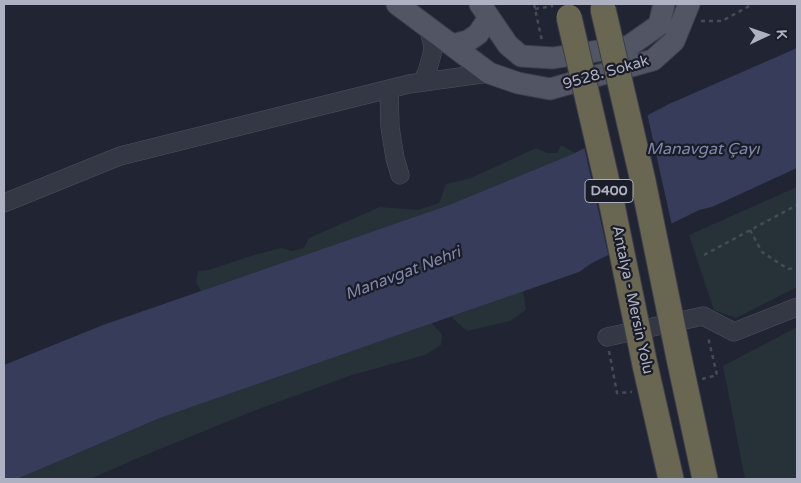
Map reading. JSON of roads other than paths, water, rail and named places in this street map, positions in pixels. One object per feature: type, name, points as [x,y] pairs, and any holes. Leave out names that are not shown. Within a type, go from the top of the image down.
[{"type":"highway","name":"D400","points":[[603,7],[643,181],[705,479]]},
{"type":"highway","name":"Antalya - Mersin Yolu","points":[[565,9],[610,195],[650,391],[671,479]]},
{"type":"main road","points":[[397,4],[422,17],[452,45],[489,72]]},
{"type":"main road","name":"9528. Sokak","points":[[488,8],[508,45],[521,56],[553,58],[629,46],[659,25],[664,4]]},
{"type":"main road","points":[[452,45],[468,41],[478,34],[488,8]]},
{"type":"main road","name":"9528. Sokak","points":[[489,72],[518,83],[550,89],[653,60],[674,42],[687,11]]},
{"type":"street","points":[[422,17],[433,46],[427,72],[422,82]]},
{"type":"street","points":[[4,203],[120,156],[422,82],[489,72]]},
{"type":"street","points":[[389,90],[390,126],[400,175]]},
{"type":"street","points":[[607,337],[703,316],[734,332],[797,307]]},
{"type":"water","name":"Manavgat Çayı","points":[[797,48],[797,168],[712,207],[699,210],[592,263],[579,272],[160,418],[17,479],[4,479],[4,365],[103,325],[449,205],[575,153],[669,104]]},
{"type":"water label","name":"Manavgat Nehri","points":[[403,274]]}]
